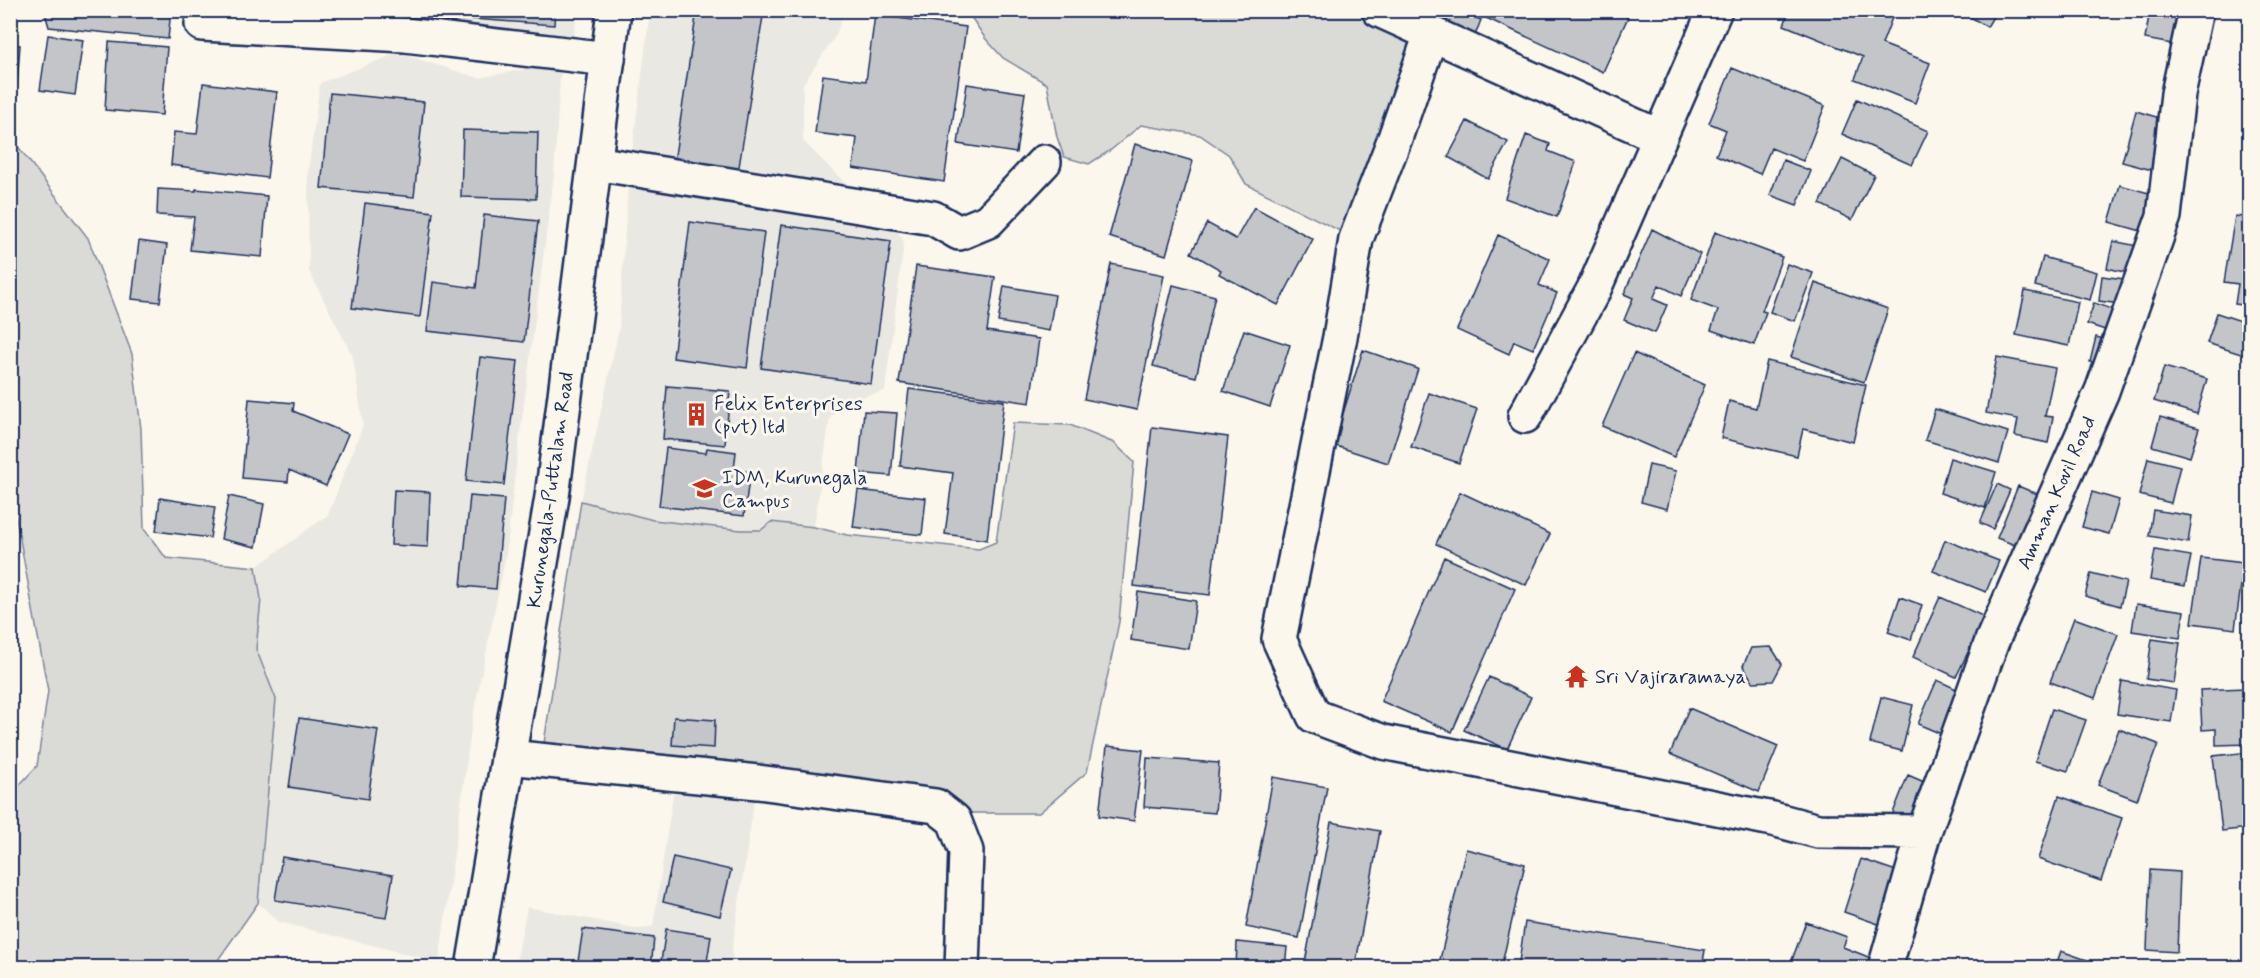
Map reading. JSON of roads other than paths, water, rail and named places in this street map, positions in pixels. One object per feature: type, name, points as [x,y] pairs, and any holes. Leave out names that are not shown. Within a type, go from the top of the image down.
[{"type":"main road","name":"Kurunegala-Puttalam Road","points":[[472,968],[552,497],[614,10]]},
{"type":"main road","points":[[1379,10],[1660,137]]},
{"type":"main road","points":[[1525,416],[1594,290],[1715,10]]},
{"type":"main road","name":"Amman Kovil Road","points":[[1885,968],[1924,832],[1992,641],[2102,392],[2164,216],[2178,94],[2196,10]]},
{"type":"main road","points":[[202,24],[405,35],[608,59]]},
{"type":"main road","points":[[1431,34],[1395,138],[1356,239],[1340,337],[1279,639],[1314,716],[1383,742],[1773,819],[1818,831],[1924,832]]},
{"type":"main road","points":[[595,163],[933,218],[959,233],[988,221],[1044,162]]},
{"type":"main road","points":[[508,757],[758,782],[936,806],[954,820],[966,851],[962,968]]},
{"type":"place","name":"Felix Enterprises (pvt) ltd","points":[[696,415]]},
{"type":"place","name":"IDM, Kurunegala Campus","points":[[704,489]]},
{"type":"place","name":"Sri Vajiraramaya","points":[[1577,677]]}]
